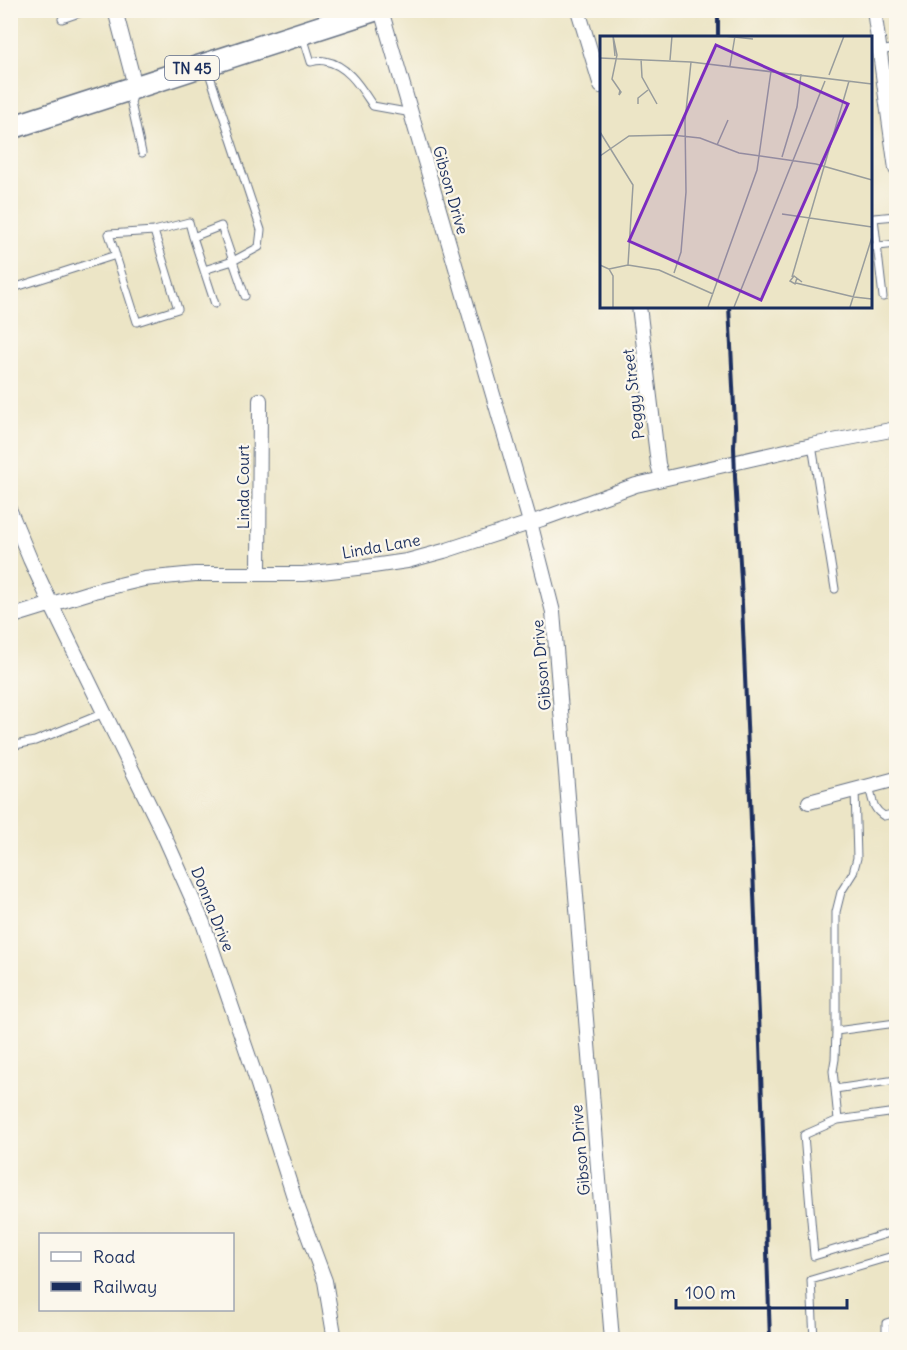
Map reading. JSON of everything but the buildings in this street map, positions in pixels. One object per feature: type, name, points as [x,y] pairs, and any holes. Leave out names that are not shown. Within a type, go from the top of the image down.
[{"type":"main road","name":"TN 45","points":[[10,128],[374,10]]},
{"type":"street","points":[[115,10],[135,87]]},
{"type":"street","name":"Gibson Drive","points":[[381,10],[530,522],[553,612],[612,1340]]},
{"type":"street","points":[[578,10],[600,83]]},
{"type":"street","points":[[874,10],[897,169]]},
{"type":"street","name":"Peggy Street","points":[[639,308],[658,464],[662,478]]},
{"type":"street","name":"Linda Court","points":[[259,574],[260,400]]},
{"type":"street","name":"Linda Lane","points":[[10,616],[144,579],[195,574],[303,574],[407,561],[444,551],[636,485],[812,445],[897,429]]},
{"type":"street","name":"Donna Drive","points":[[10,511],[51,604],[162,831],[203,923],[296,1202],[325,1281],[335,1340]]},
{"type":"street","points":[[809,802],[897,779]]},
{"type":"lane","points":[[62,19],[88,10]]},
{"type":"lane","points":[[302,33],[311,62],[326,61],[346,70],[373,106],[412,113]]},
{"type":"lane","points":[[880,51],[897,48]]},
{"type":"lane","points":[[204,270],[233,261],[259,247],[261,230],[206,64]]},
{"type":"lane","points":[[135,87],[131,103],[142,153]]},
{"type":"lane","points":[[883,297],[874,247],[874,218],[897,216]]},
{"type":"lane","points":[[154,231],[178,309],[137,322],[109,234],[154,231],[189,222],[215,304]]},
{"type":"lane","points":[[193,237],[222,226],[245,296]]},
{"type":"lane","points":[[874,247],[897,244]]},
{"type":"lane","points":[[10,290],[116,255]]},
{"type":"lane","points":[[812,445],[835,589]]},
{"type":"lane","points":[[10,746],[35,741],[104,713]]},
{"type":"lane","points":[[869,787],[878,812],[884,816],[897,813]]},
{"type":"lane","points":[[838,1120],[833,1071],[836,1031],[836,912],[841,892],[853,873],[857,858],[855,790]]},
{"type":"lane","points":[[836,1031],[897,1023]]},
{"type":"lane","points":[[835,1089],[896,1082]]},
{"type":"lane","points":[[897,1112],[838,1120],[804,1135],[814,1256],[897,1231]]},
{"type":"lane","points":[[814,1340],[811,1280],[897,1255]]},
{"type":"lane","points":[[886,1340],[885,1323],[897,1320]]},
{"type":"railway","points":[[718,10],[718,36]]},
{"type":"railway","points":[[729,308],[759,1014],[770,1340]]}]
